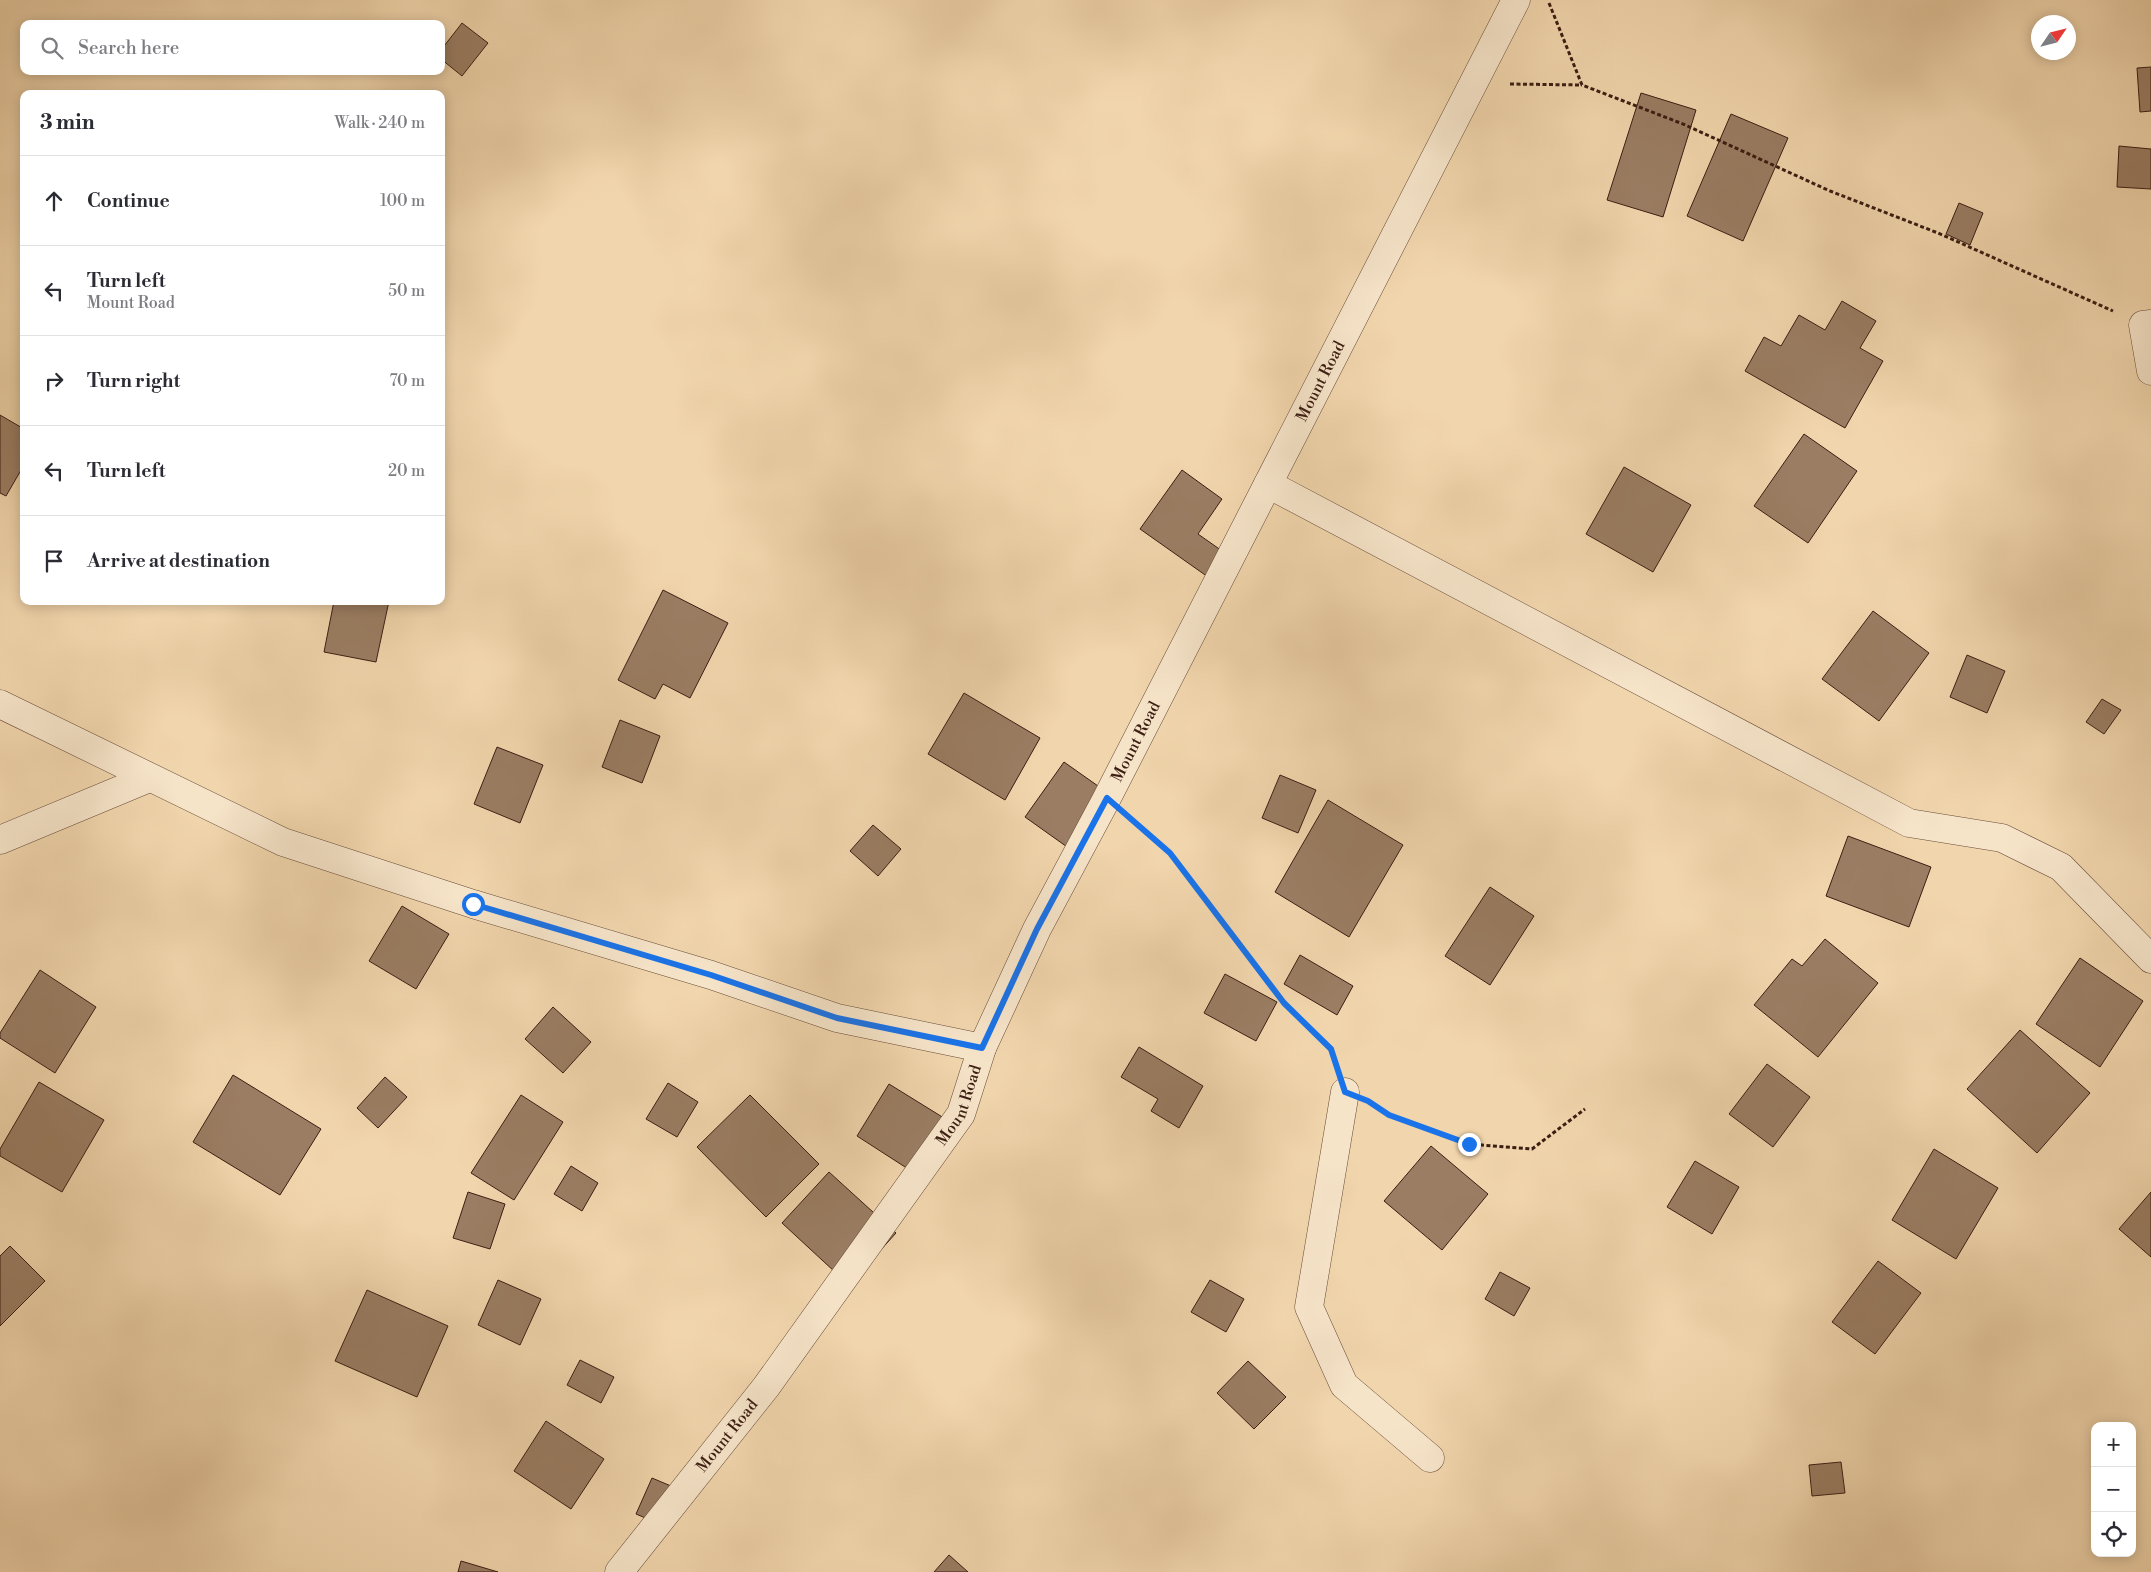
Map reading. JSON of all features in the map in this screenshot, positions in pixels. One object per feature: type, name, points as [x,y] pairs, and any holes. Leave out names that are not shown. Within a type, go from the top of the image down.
[{"type":"street","name":"Mount Road","points":[[619,1572],[766,1387],[961,1114],[982,1048],[1037,929],[1107,798],[1516,0]]},
{"type":"street","points":[[2147,324],[2151,371]]},
{"type":"street","points":[[1268,484],[1910,823],[2002,838],[2061,867],[2151,959]]},
{"type":"street","points":[[0,704],[283,842],[473,904],[711,975],[837,1018],[982,1048]]},
{"type":"street","points":[[0,840],[149,778]]},
{"type":"street","points":[[1345,1092],[1309,1307],[1344,1385],[1430,1458]]},
{"type":"path","points":[[1548,0],[1582,85]]},
{"type":"path","points":[[1473,84],[1582,85],[1683,124],[1830,192],[1938,233],[2147,324]]},
{"type":"path","points":[[1107,798],[1170,853],[1284,1003],[1331,1049],[1345,1092],[1368,1101],[1389,1115],[1469,1144],[1532,1149],[1585,1109]]},
{"type":"building","points":[[462,23],[488,43],[462,76],[445,62],[445,45]]},
{"type":"building","points":[[2151,67],[2151,111],[2140,112],[2137,68]]},
{"type":"building","points":[[1641,93],[1696,110],[1663,217],[1607,200]]},
{"type":"building","points":[[1731,114],[1788,138],[1743,241],[1687,216]]},
{"type":"building","points":[[2119,146],[2151,149],[2151,189],[2117,187]]},
{"type":"building","points":[[1959,203],[1983,213],[1970,245],[1946,234]]},
{"type":"building","points":[[1842,301],[1876,321],[1860,348],[1883,361],[1845,428],[1745,371],[1764,337],[1781,346],[1799,315],[1825,330]]},
{"type":"building","points":[[0,415],[20,427],[20,472],[6,496],[0,493]]},
{"type":"building","points":[[1804,434],[1857,471],[1808,543],[1754,506]]},
{"type":"building","points":[[1624,467],[1691,505],[1653,572],[1586,534]]},
{"type":"building","points":[[1182,470],[1222,499],[1198,534],[1225,553],[1208,577],[1140,529]]},
{"type":"building","points":[[663,590],[728,623],[690,698],[663,684],[655,699],[618,680]]},
{"type":"building","points":[[333,605],[388,605],[376,662],[324,652]]},
{"type":"building","points":[[1873,611],[1929,653],[1879,721],[1822,679]]},
{"type":"building","points":[[1967,655],[2005,671],[1987,713],[1950,697]]},
{"type":"building","points":[[964,693],[1040,738],[1005,800],[928,754]]},
{"type":"building","points":[[2102,699],[2121,710],[2104,734],[2086,722]]},
{"type":"building","points":[[620,720],[660,736],[642,783],[602,767]]},
{"type":"building","points":[[497,747],[543,765],[520,823],[474,804]]},
{"type":"building","points":[[1064,762],[1115,798],[1077,854],[1025,817]]},
{"type":"building","points":[[1280,775],[1316,790],[1298,833],[1262,818]]},
{"type":"building","points":[[1328,800],[1403,845],[1349,937],[1275,892]]},
{"type":"building","points":[[873,825],[901,849],[878,876],[850,851]]},
{"type":"building","points":[[1848,836],[1931,867],[1909,927],[1826,896]]},
{"type":"building","points":[[1490,887],[1534,916],[1490,985],[1445,956]]},
{"type":"building","points":[[402,906],[449,934],[416,989],[369,961]]},
{"type":"building","points":[[1825,939],[1878,983],[1818,1057],[1754,1005],[1792,959],[1802,966]]},
{"type":"building","points":[[1300,955],[1353,986],[1337,1015],[1284,984]]},
{"type":"building","points":[[2080,958],[2143,1001],[2100,1067],[2036,1024]]},
{"type":"building","points":[[40,970],[96,1007],[55,1073],[0,1038],[0,1033]]},
{"type":"building","points":[[1225,974],[1277,1002],[1256,1041],[1204,1013]]},
{"type":"building","points":[[553,1007],[591,1042],[563,1073],[525,1039]]},
{"type":"building","points":[[2020,1030],[2090,1093],[2037,1153],[1967,1089]]},
{"type":"building","points":[[1139,1047],[1203,1086],[1179,1128],[1151,1111],[1158,1099],[1121,1077]]},
{"type":"building","points":[[1767,1064],[1810,1097],[1773,1147],[1729,1114]]},
{"type":"building","points":[[233,1075],[321,1129],[280,1195],[193,1142]]},
{"type":"building","points":[[385,1077],[407,1097],[378,1128],[357,1108]]},
{"type":"building","points":[[39,1082],[104,1120],[62,1192],[0,1156],[0,1149]]},
{"type":"building","points":[[668,1083],[698,1102],[677,1137],[646,1119]]},
{"type":"building","points":[[889,1084],[952,1123],[919,1176],[857,1136]]},
{"type":"building","points":[[521,1095],[563,1122],[514,1200],[471,1173]]},
{"type":"building","points":[[750,1095],[819,1164],[766,1217],[697,1147]]},
{"type":"building","points":[[1431,1146],[1488,1194],[1442,1250],[1384,1201]]},
{"type":"building","points":[[1934,1149],[1998,1188],[1956,1259],[1892,1220]]},
{"type":"building","points":[[1695,1161],[1739,1187],[1712,1234],[1667,1207]]},
{"type":"building","points":[[571,1166],[598,1183],[582,1211],[554,1194]]},
{"type":"building","points":[[829,1172],[896,1233],[849,1285],[782,1223]]},
{"type":"building","points":[[468,1192],[505,1204],[490,1249],[453,1238]]},
{"type":"building","points":[[2151,1192],[2151,1257],[2119,1229]]},
{"type":"building","points":[[10,1246],[45,1281],[0,1326],[0,1256]]},
{"type":"building","points":[[1878,1261],[1921,1293],[1875,1354],[1832,1322]]},
{"type":"building","points":[[1500,1272],[1530,1288],[1514,1316],[1485,1299]]},
{"type":"building","points":[[498,1280],[541,1299],[520,1345],[478,1325]]},
{"type":"building","points":[[1210,1280],[1244,1299],[1226,1332],[1191,1312]]},
{"type":"building","points":[[367,1290],[448,1326],[417,1397],[335,1361]]},
{"type":"building","points":[[580,1360],[614,1377],[601,1403],[567,1385]]},
{"type":"building","points":[[1248,1361],[1286,1397],[1254,1429],[1217,1393]]},
{"type":"building","points":[[546,1421],[604,1459],[571,1509],[514,1471]]},
{"type":"building","points":[[1841,1462],[1845,1493],[1812,1496],[1809,1465]]},
{"type":"building","points":[[652,1478],[678,1489],[662,1525],[636,1514]]},
{"type":"building","points":[[949,1555],[968,1572],[934,1572]]},
{"type":"building","points":[[461,1561],[498,1572],[458,1572]]},
{"type":"route","points":[[473,904],[711,975],[837,1018],[982,1048],[1037,929],[1107,798],[1170,853],[1284,1003],[1331,1049],[1345,1092],[1368,1101],[1389,1115],[1469,1144]]}]
